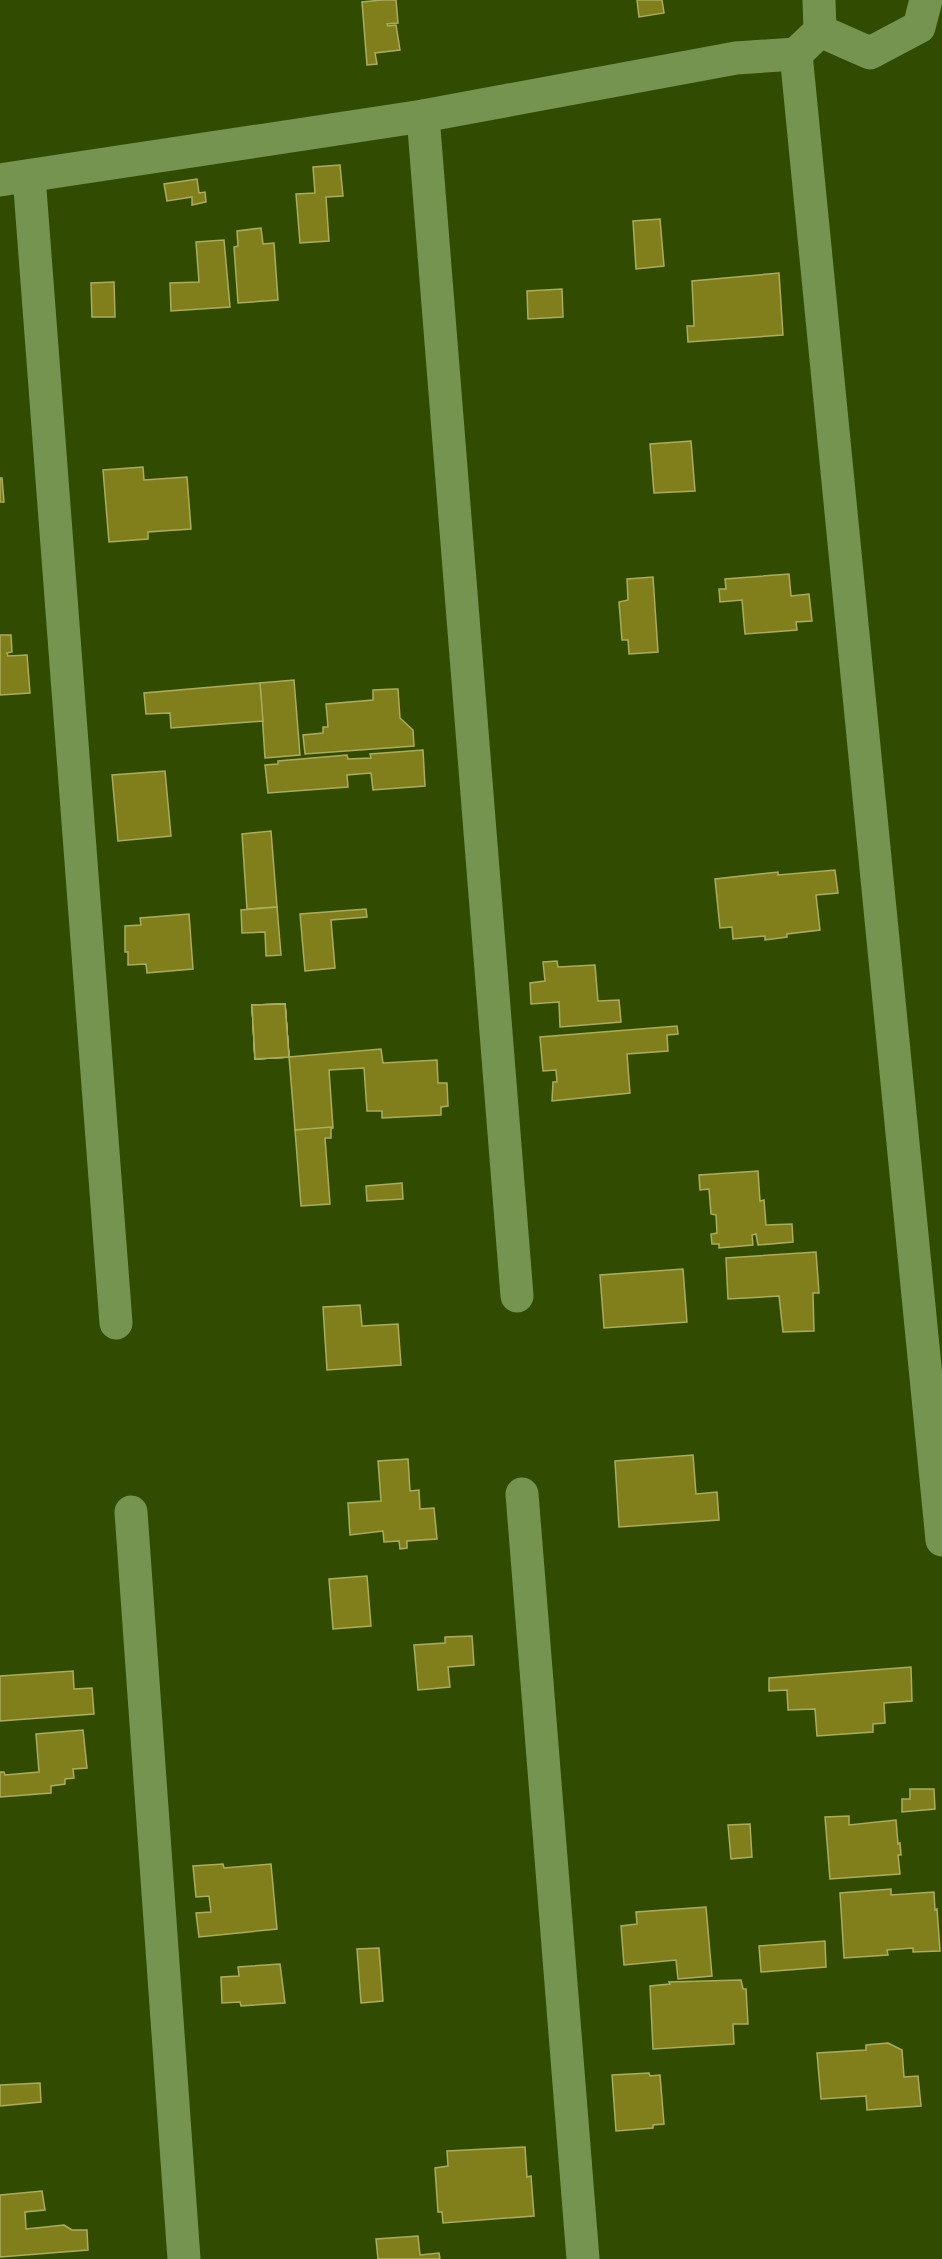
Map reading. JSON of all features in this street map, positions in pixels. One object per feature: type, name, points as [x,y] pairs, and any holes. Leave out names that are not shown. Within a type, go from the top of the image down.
[{"type":"street","points":[[926,0],[919,27],[870,53],[820,16],[796,54],[942,1540]]},
{"type":"street","points":[[116,1323],[15,178],[423,116],[736,58],[796,54]]},
{"type":"street","points":[[423,116],[517,1296]]},
{"type":"street","points":[[522,1494],[583,2259]]},
{"type":"street","points":[[131,1512],[184,2259]]},
{"type":"building","points":[[396,0],[398,23],[387,24],[388,26],[396,25],[400,50],[375,53],[377,64],[367,65],[362,2]]},
{"type":"building","points":[[637,0],[662,0],[664,13],[639,17]]},
{"type":"building","points":[[340,165],[343,196],[326,197],[329,241],[300,243],[296,194],[315,193],[313,167]]},
{"type":"building","points":[[197,179],[199,193],[205,192],[206,202],[192,205],[192,197],[167,201],[164,184]]},
{"type":"building","points":[[660,219],[664,266],[636,269],[633,221]]},
{"type":"building","points":[[261,228],[263,244],[274,243],[278,300],[238,303],[234,247],[238,246],[237,231]]},
{"type":"building","points":[[224,240],[230,307],[171,311],[170,283],[199,282],[196,242]]},
{"type":"building","points":[[779,273],[783,335],[688,342],[687,326],[694,326],[692,281]]},
{"type":"building","points":[[114,282],[115,317],[92,317],[91,283]]},
{"type":"building","points":[[562,289],[563,317],[528,319],[527,291]]},
{"type":"building","points":[[691,441],[695,491],[654,493],[650,444]]},
{"type":"building","points":[[143,467],[144,480],[187,477],[191,529],[148,532],[148,539],[109,542],[103,470]]},
{"type":"building","points":[[0,478],[2,478],[4,502],[0,502]]},
{"type":"building","points":[[789,574],[791,596],[809,594],[812,621],[796,622],[797,630],[745,634],[742,600],[720,602],[719,589],[726,589],[725,579]]},
{"type":"building","points":[[653,577],[658,652],[629,654],[628,640],[622,640],[619,602],[628,600],[627,579]]},
{"type":"building","points":[[0,635],[11,635],[12,652],[7,653],[8,656],[27,655],[30,693],[0,695]]},
{"type":"building","points":[[294,680],[300,755],[265,758],[260,683]]},
{"type":"building","points":[[260,683],[263,721],[171,728],[170,713],[146,714],[144,693]]},
{"type":"building","points":[[398,689],[400,718],[413,730],[414,746],[305,754],[303,735],[323,733],[323,727],[328,727],[326,704],[373,700],[373,690]]},
{"type":"building","points":[[423,750],[425,786],[373,790],[371,773],[347,775],[348,787],[268,793],[265,765],[278,764],[278,761],[347,755],[348,759],[371,758],[370,754]]},
{"type":"building","points":[[165,771],[171,836],[118,841],[112,775]]},
{"type":"building","points":[[271,831],[277,907],[247,909],[242,834]]},
{"type":"building","points":[[835,870],[838,893],[816,895],[820,930],[787,934],[787,937],[765,940],[765,936],[733,939],[732,927],[720,928],[715,879],[778,872],[778,875]]},
{"type":"building","points":[[277,907],[281,955],[266,956],[265,932],[242,933],[241,910]]},
{"type":"building","points":[[366,909],[367,917],[331,920],[335,968],[305,971],[300,914]]},
{"type":"building","points":[[189,914],[193,969],[147,973],[146,964],[128,965],[128,952],[125,952],[125,926],[141,925],[140,918]]},
{"type":"building","points":[[557,961],[558,967],[595,965],[598,1001],[619,1000],[621,1022],[560,1027],[559,1002],[531,1004],[530,983],[545,981],[543,962]]},
{"type":"building","points":[[285,1004],[289,1057],[255,1059],[252,1005]]},
{"type":"building","points":[[285,1004],[289,1057],[255,1059],[252,1005]]},
{"type":"building","points":[[285,1004],[289,1057],[255,1059],[252,1005]]},
{"type":"building","points":[[285,1004],[289,1057],[255,1059],[252,1005]]},
{"type":"building","points":[[285,1004],[289,1057],[255,1059],[252,1005]]},
{"type":"building","points":[[677,1026],[678,1034],[667,1035],[668,1051],[627,1054],[630,1093],[552,1101],[553,1082],[557,1082],[556,1070],[543,1071],[540,1037]]},
{"type":"building","points":[[381,1049],[383,1063],[437,1060],[438,1083],[447,1083],[448,1106],[441,1107],[441,1115],[382,1118],[382,1111],[367,1111],[364,1068],[329,1070],[333,1128],[295,1130],[289,1057]]},
{"type":"building","points":[[331,1127],[331,1138],[325,1138],[330,1204],[301,1206],[295,1130]]},
{"type":"building","points":[[758,1171],[760,1201],[764,1200],[766,1225],[792,1224],[793,1242],[758,1245],[756,1234],[752,1235],[753,1245],[719,1248],[719,1244],[712,1244],[711,1234],[717,1233],[716,1215],[711,1214],[709,1189],[700,1190],[699,1175]]},
{"type":"building","points":[[402,1183],[403,1199],[367,1201],[366,1186]]},
{"type":"building","points":[[816,1252],[819,1293],[813,1293],[814,1331],[783,1332],[779,1296],[728,1299],[726,1258]]},
{"type":"building","points":[[683,1269],[687,1322],[604,1328],[600,1275]]},
{"type":"building","points":[[360,1305],[362,1326],[398,1324],[401,1365],[327,1370],[323,1307]]},
{"type":"building","points":[[693,1455],[696,1494],[717,1492],[719,1520],[619,1527],[615,1461]]},
{"type":"building","points":[[408,1459],[410,1491],[419,1490],[420,1509],[434,1508],[437,1539],[407,1541],[407,1548],[400,1549],[399,1541],[384,1542],[383,1531],[350,1535],[348,1503],[381,1501],[378,1461]]},
{"type":"building","points":[[367,1576],[371,1626],[333,1629],[329,1579]]},
{"type":"building","points":[[472,1636],[474,1665],[448,1667],[450,1687],[418,1690],[414,1645],[445,1643],[445,1637]]},
{"type":"building","points":[[911,1667],[912,1701],[884,1703],[885,1723],[873,1724],[873,1732],[817,1736],[815,1709],[788,1710],[787,1690],[769,1691],[769,1678]]},
{"type":"building","points":[[73,1671],[74,1689],[92,1688],[94,1714],[0,1721],[0,1676]]},
{"type":"building","points":[[83,1730],[87,1768],[73,1769],[74,1778],[65,1779],[65,1784],[51,1786],[51,1793],[0,1797],[0,1772],[4,1772],[5,1775],[39,1772],[36,1734]]},
{"type":"building","points":[[910,1789],[934,1789],[935,1809],[902,1812],[902,1799],[910,1799]]},
{"type":"building","points":[[849,1816],[849,1825],[896,1820],[901,1855],[898,1855],[900,1874],[830,1879],[825,1817]]},
{"type":"building","points":[[750,1824],[752,1857],[731,1859],[728,1825]]},
{"type":"building","points":[[223,1864],[224,1868],[271,1864],[277,1929],[199,1937],[196,1913],[211,1912],[209,1896],[196,1897],[193,1866]]},
{"type":"building","points":[[891,1889],[891,1895],[934,1892],[940,1951],[913,1952],[913,1948],[887,1950],[888,1955],[844,1958],[840,1893]]},
{"type":"building","points":[[706,1907],[712,1976],[678,1979],[676,1960],[624,1965],[621,1926],[637,1924],[636,1912]]},
{"type":"building","points":[[825,1941],[826,1967],[761,1972],[759,1946]]},
{"type":"building","points":[[379,1948],[383,2001],[361,2003],[357,1949]]},
{"type":"building","points":[[280,1964],[285,2003],[241,2006],[240,2002],[222,2003],[221,1977],[239,1976],[238,1967]]},
{"type":"building","points":[[741,1980],[743,1989],[746,1989],[748,2024],[733,2024],[734,2044],[653,2049],[650,1986],[670,1984],[669,1982]]},
{"type":"building","points":[[888,2043],[902,2050],[904,2077],[918,2076],[921,2106],[867,2110],[866,2096],[821,2099],[817,2053],[866,2050],[866,2045]]},
{"type":"building","points":[[649,2073],[650,2076],[660,2075],[664,2124],[653,2125],[653,2128],[616,2131],[612,2075]]},
{"type":"building","points":[[40,2083],[41,2102],[0,2106],[0,2085]]},
{"type":"building","points":[[525,2147],[527,2177],[531,2176],[534,2216],[443,2223],[442,2212],[438,2212],[435,2168],[448,2166],[447,2151]]},
{"type":"building","points":[[42,2191],[45,2210],[25,2212],[26,2229],[64,2225],[72,2230],[87,2230],[88,2250],[0,2257],[0,2195]]},
{"type":"building","points":[[418,2236],[420,2255],[439,2253],[440,2259],[378,2259],[376,2239]]}]
